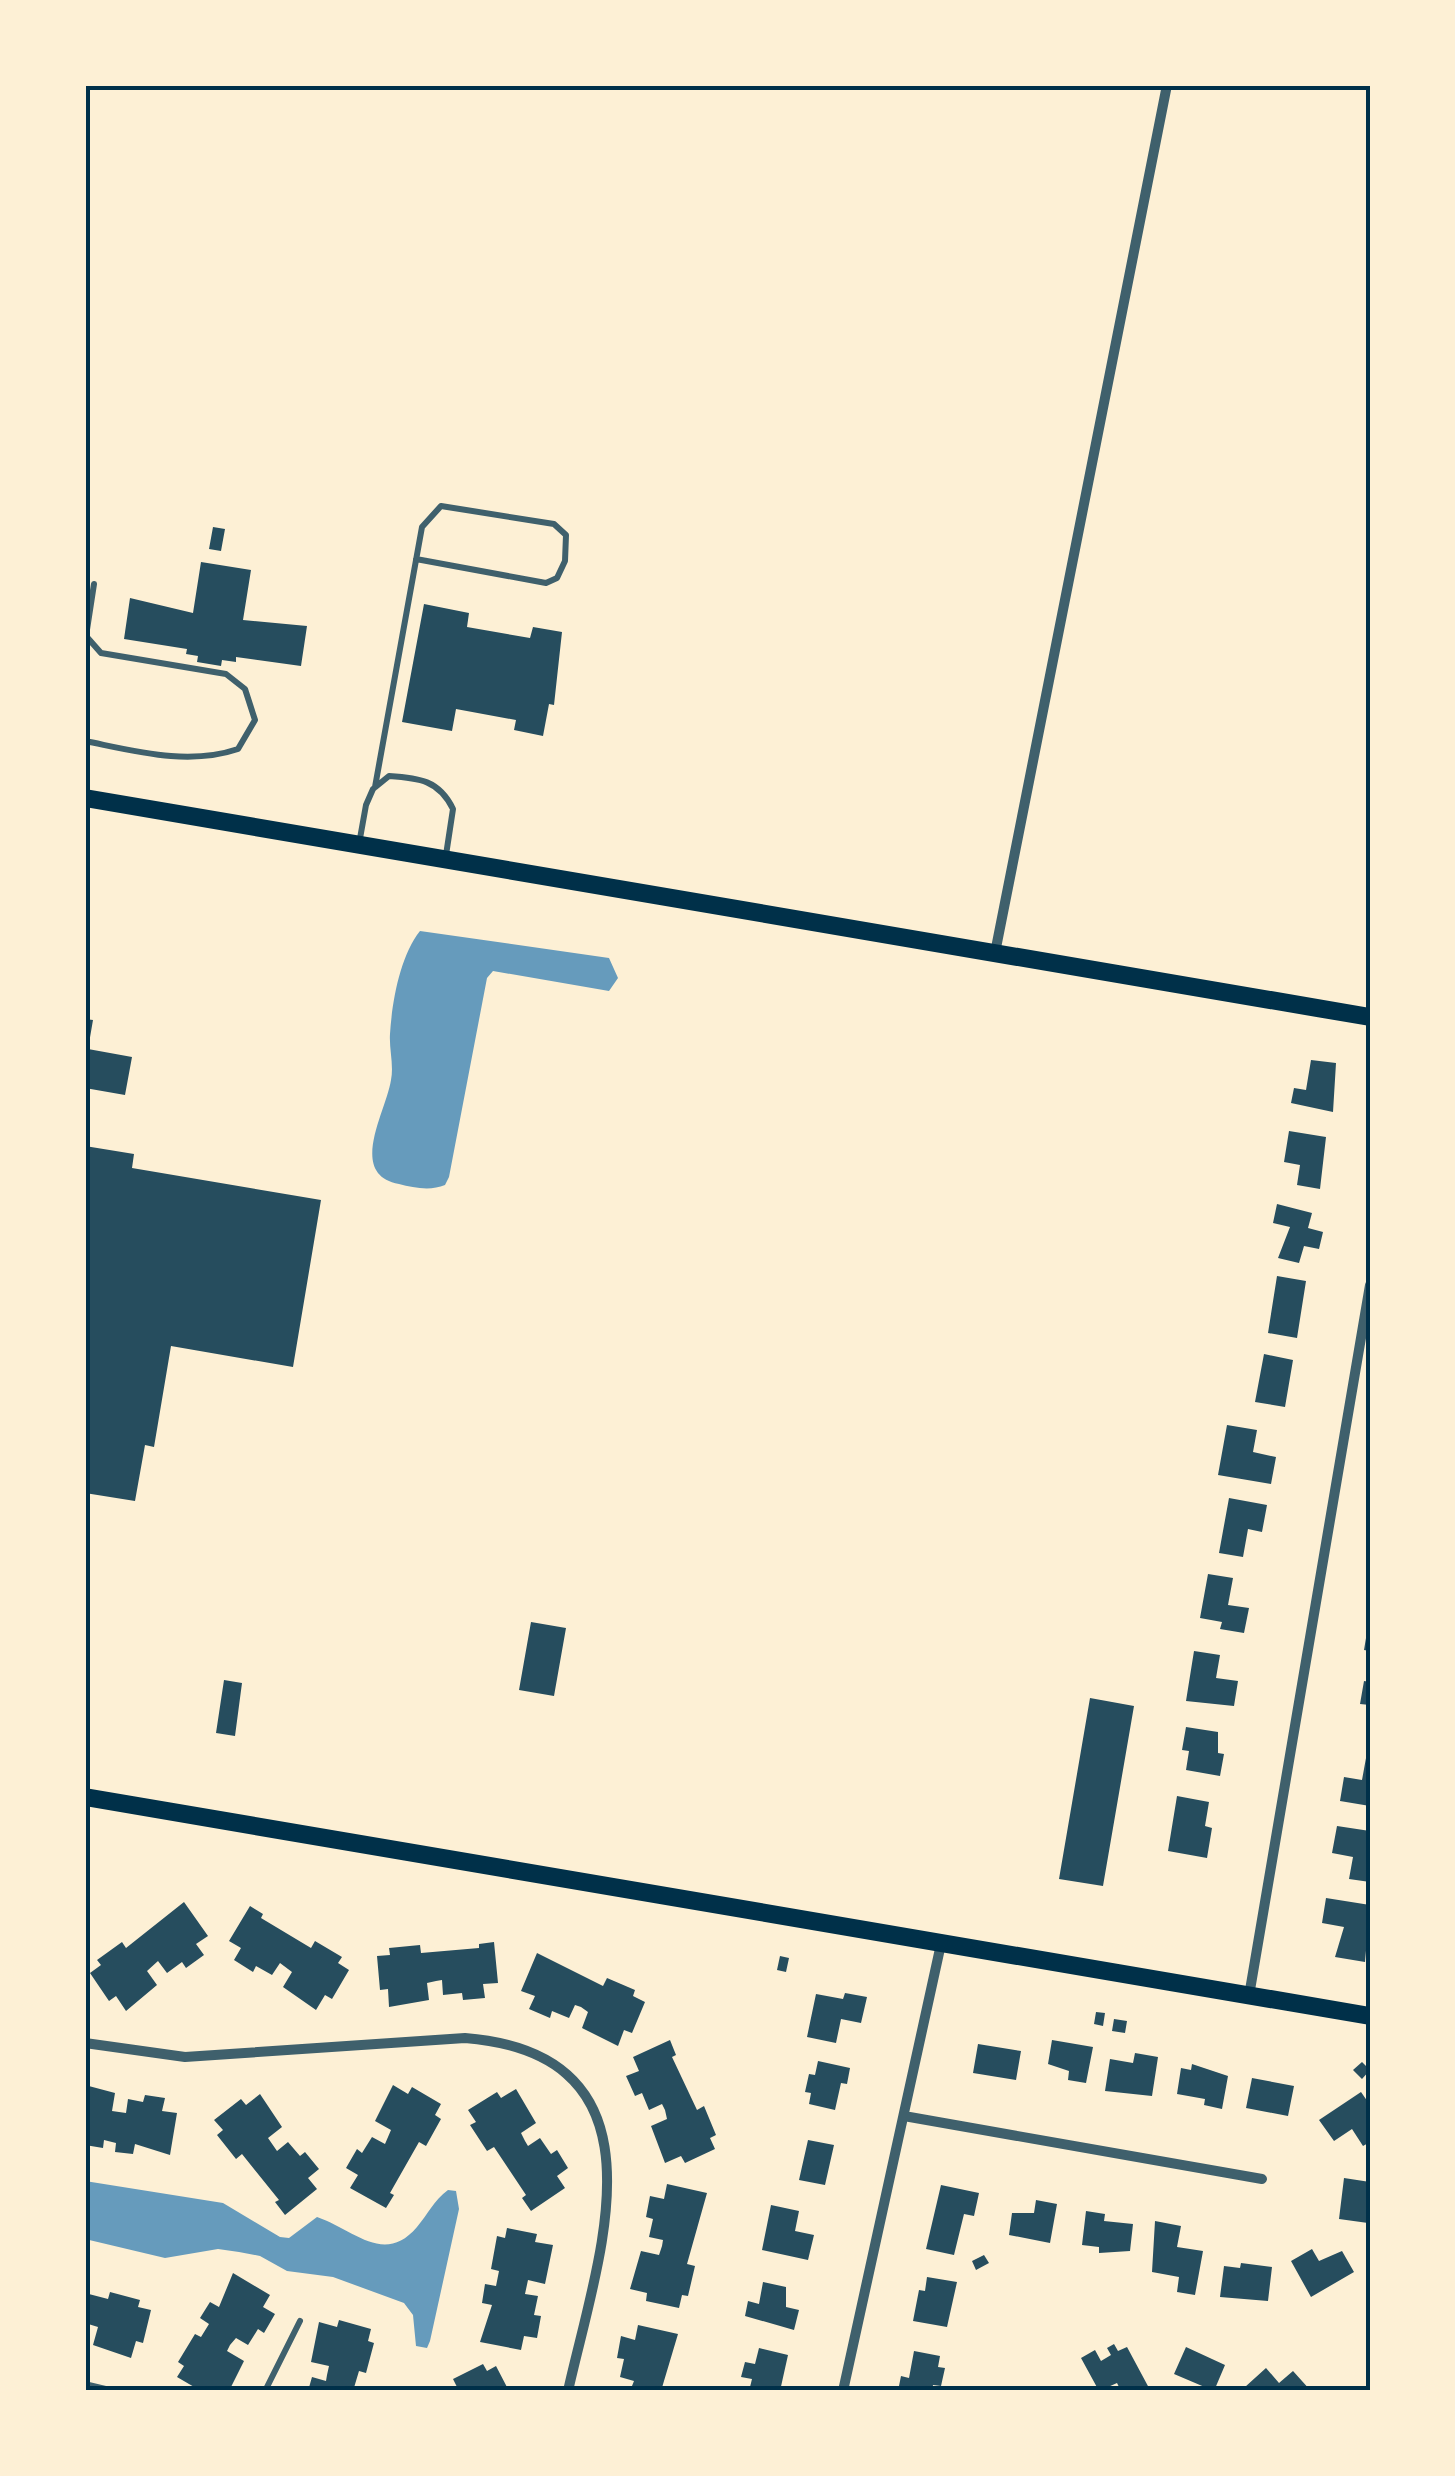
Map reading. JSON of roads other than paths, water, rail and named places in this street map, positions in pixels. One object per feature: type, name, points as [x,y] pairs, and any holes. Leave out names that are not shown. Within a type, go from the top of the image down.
[{"type":"main road","points":[[85,798],[1370,1017]]},
{"type":"main road","points":[[85,1797],[1370,2016]]},
{"type":"street","points":[[995,954],[1166,85]]},
{"type":"street","points":[[1249,1996],[1370,1286]]},
{"type":"street","points":[[843,2391],[941,1944]]},
{"type":"street","points":[[85,2043],[185,2057],[464,2038],[503,2041],[540,2055],[568,2075],[590,2102],[609,2152],[610,2193],[568,2391]]},
{"type":"street","points":[[904,2116],[1262,2179]]},
{"type":"street","points":[[85,2386],[106,2391]]},
{"type":"lane","points":[[358,845],[366,805],[375,787],[416,559],[422,526],[441,506],[554,524],[566,535],[565,560],[557,578],[546,583],[416,559]]},
{"type":"lane","points":[[85,741],[194,758],[216,757],[238,750],[256,720],[245,690],[226,674],[101,653],[85,638],[94,584]]},
{"type":"lane","points":[[375,787],[389,776],[410,777],[434,783],[445,792],[453,808],[446,860]]},
{"type":"lane","points":[[266,2391],[300,2321]]},
{"type":"water","points":[[420,931],[609,958],[618,978],[609,991],[493,971],[487,978],[449,1177],[445,1185],[428,1188],[384,1178],[375,1168],[372,1155],[391,1080],[390,1034],[395,994],[407,953]]},
{"type":"water","points":[[85,2181],[223,2203],[280,2237],[289,2238],[317,2217],[380,2244],[393,2244],[405,2238],[443,2194],[456,2191],[459,2209],[427,2348],[416,2346],[413,2315],[404,2303],[333,2277],[287,2271],[260,2256],[239,2252],[218,2249],[165,2258],[85,2239]]}]
